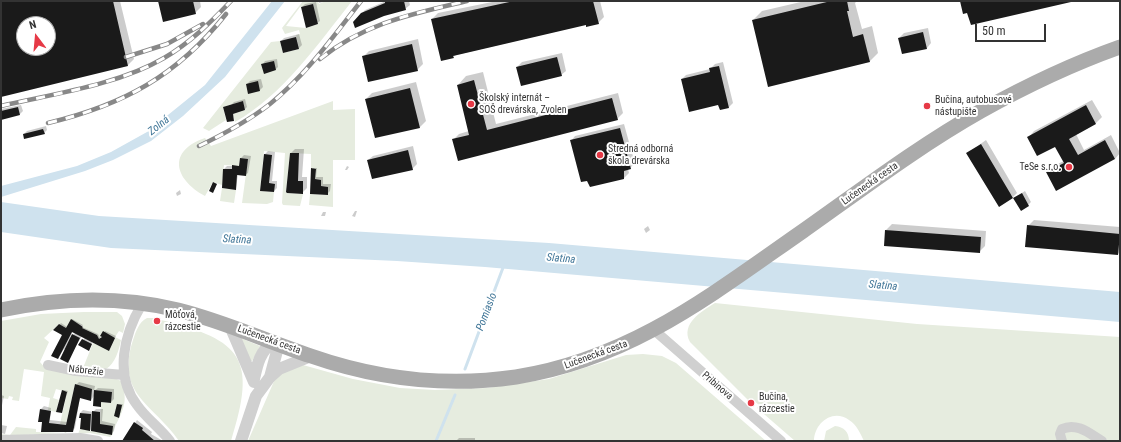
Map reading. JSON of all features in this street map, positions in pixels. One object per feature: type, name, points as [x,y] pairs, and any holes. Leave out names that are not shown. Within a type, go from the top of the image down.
[{"type":"main road","name":"Lučenecká cesta","points":[[1,310],[33,304],[79,301],[114,301],[142,304],[175,310],[230,326],[311,356],[361,370],[401,378],[433,381],[483,380],[533,374],[572,364],[617,349],[654,330],[704,300],[980,111],[1062,70],[1120,47]]},
{"type":"street","points":[[142,304],[135,316],[126,347],[123,363],[124,374],[137,405],[170,441]]},
{"type":"street","points":[[230,326],[254,379],[256,396]]},
{"type":"street","name":"Pribinova","points":[[654,330],[781,441]]},
{"type":"street","points":[[254,379],[262,354],[266,347],[274,342],[276,351],[270,377]]},
{"type":"street","points":[[241,441],[256,396],[270,377],[284,366],[311,356]]},
{"type":"street","name":"Nábrežie","points":[[48,364],[76,371],[124,374]]},
{"type":"street","points":[[1062,441],[1060,434],[1062,429],[1068,426],[1082,429],[1102,441]]},
{"type":"street","points":[[1,440],[80,438],[98,441]]},
{"type":"shaded area","points":[[303,1],[318,1],[319,4],[325,1],[352,1],[299,68],[269,98],[235,122],[233,114],[245,110],[243,101],[223,107],[226,120],[209,131],[203,128],[271,42],[280,41],[283,53],[299,49],[296,35],[300,34],[299,30],[285,34],[282,28]],"holes":[[[313,4],[318,24],[306,28],[286,26],[300,7]]]},
{"type":"shaded area","points":[[333,101],[333,110],[355,109],[355,160],[333,160],[333,207],[309,205],[310,194],[328,195],[328,187],[321,186],[321,180],[315,179],[316,169],[311,168],[311,154],[290,153],[286,191],[287,193],[303,194],[300,206],[283,205],[282,203],[285,153],[264,151],[260,191],[274,192],[273,202],[267,204],[242,203],[248,159],[240,158],[239,166],[224,165],[222,185],[213,182],[205,196],[187,182],[181,174],[179,166],[180,158],[185,150],[205,138],[211,146]]},
{"type":"shaded area","points":[[222,188],[236,190],[234,203],[220,201]]},
{"type":"shaded area","points":[[715,303],[917,324],[1120,337],[1120,441],[1109,441],[1081,424],[1076,423],[1058,441],[864,441],[858,429],[852,422],[843,417],[837,416],[826,419],[821,423],[817,428],[814,441],[795,441],[757,408],[759,405],[752,399],[750,402],[690,342],[688,329],[690,324],[699,314]]},
{"type":"shaded area","points":[[84,312],[117,312],[122,316],[125,324],[123,333],[119,331],[115,337],[121,340],[118,352],[112,364],[106,369],[83,368],[93,343],[109,350],[115,338],[103,332],[100,336],[102,337],[99,339],[97,335],[82,328],[83,326],[71,320],[66,328],[59,324],[44,338],[49,342],[40,362],[46,367],[55,371],[102,376],[121,381],[125,395],[124,406],[112,434],[100,424],[101,402],[111,403],[112,392],[92,390],[75,384],[66,425],[60,424],[67,392],[56,389],[53,398],[59,400],[56,412],[48,410],[50,398],[41,396],[44,372],[24,369],[19,401],[12,400],[13,397],[9,396],[8,399],[1,398],[1,321],[41,314]]},
{"type":"shaded area","points":[[147,318],[153,318],[153,321],[160,322],[161,320],[189,328],[210,336],[226,345],[236,357],[242,372],[243,390],[239,413],[231,441],[179,441],[140,397],[133,386],[129,374],[129,359],[137,330],[140,324]]},
{"type":"shaded area","points":[[238,337],[260,346],[252,361],[251,361]]},
{"type":"shaded area","points":[[643,354],[662,356],[676,363],[766,441],[248,441],[275,379],[278,375],[303,365],[353,379],[400,388],[435,390],[487,388],[549,379],[626,355]]},
{"type":"shaded area","points":[[835,426],[845,430],[849,441],[824,441],[826,431]]},
{"type":"shaded area","points":[[16,427],[36,429],[36,432],[64,433],[67,431],[66,433],[1,436],[1,434],[10,435]]},
{"type":"shaded area","points":[[80,429],[112,434],[110,437],[90,433],[78,434]]},
{"type":"shaded area","points":[[1072,429],[1096,441],[1065,441],[1065,432]]},
{"type":"water","name":"Zolná","points":[[272,1],[285,1],[225,77],[183,116],[151,141],[113,160],[85,171],[1,197],[1,186],[77,166],[111,152],[147,132],[205,85]]},
{"type":"water","name":"Slatina","points":[[1,202],[99,216],[549,243],[1120,292],[1120,322],[485,267],[397,261],[111,248],[1,232]]},
{"type":"building","points":[[1,1],[113,1],[128,66],[1,97]]},
{"type":"building","points":[[158,1],[193,1],[196,14],[163,22]]},
{"type":"building","points":[[385,1],[404,1],[406,10],[384,16],[355,28],[353,22],[361,13],[385,3]]},
{"type":"building","points":[[514,1],[593,1],[599,24],[586,27],[586,25],[453,56],[454,58],[441,61],[431,19]]},
{"type":"building","points":[[831,1],[847,1],[849,11],[847,11],[853,37],[863,34],[870,62],[768,87],[752,20]]},
{"type":"building","points":[[960,1],[1071,2],[971,25],[967,13],[963,14]]},
{"type":"building","points":[[313,4],[318,24],[306,28],[301,7]]},
{"type":"building","points":[[923,32],[927,49],[902,54],[898,38]]},
{"type":"building","points":[[296,37],[299,49],[283,53],[280,41]]},
{"type":"building","points":[[412,44],[418,71],[368,82],[362,56]]},
{"type":"building","points":[[557,57],[562,76],[521,86],[516,67]]},
{"type":"building","points":[[274,61],[276,70],[264,74],[261,64]]},
{"type":"building","points":[[719,66],[729,108],[720,110],[718,105],[689,112],[681,79],[710,72],[709,68]]},
{"type":"building","points":[[474,80],[487,130],[612,98],[618,120],[458,161],[452,139],[469,135],[457,85]]},
{"type":"building","points":[[258,81],[260,91],[248,94],[246,84]]},
{"type":"building","points":[[410,88],[420,128],[375,138],[365,99]]},
{"type":"building","points":[[243,101],[245,110],[233,114],[234,121],[227,122],[223,107]]},
{"type":"building","points":[[1086,105],[1096,124],[1069,139],[1078,155],[1105,140],[1115,159],[1056,191],[1046,172],[1064,163],[1055,147],[1037,156],[1027,137]]},
{"type":"building","points":[[18,107],[20,115],[1,120],[1,111]]},
{"type":"building","name":"Stredná odborná škola drevárska","points":[[620,128],[631,169],[624,171],[624,179],[590,187],[587,181],[581,182],[570,140]]},
{"type":"building","points":[[43,129],[45,134],[24,139],[23,134]]},
{"type":"building","points":[[981,144],[1013,198],[999,207],[966,153]]},
{"type":"building","points":[[408,150],[413,170],[372,179],[367,160]]},
{"type":"building","points":[[290,153],[299,153],[298,181],[303,181],[303,194],[286,192]]},
{"type":"building","points":[[264,154],[272,155],[269,183],[275,184],[274,192],[260,191]]},
{"type":"building","points":[[240,158],[248,159],[246,176],[237,175],[236,190],[222,188],[223,169],[232,169],[232,165],[239,166]]},
{"type":"building","points":[[311,168],[316,169],[315,179],[321,180],[321,186],[328,187],[328,195],[310,194]]},
{"type":"building","points":[[213,182],[217,184],[213,193],[209,191]]},
{"type":"building","points":[[1022,193],[1029,206],[1021,211],[1013,198]]},
{"type":"building","points":[[1027,225],[1120,234],[1118,255],[1025,247]]},
{"type":"building","points":[[885,230],[981,237],[980,253],[884,246]]},
{"type":"building","points":[[71,319],[83,327],[82,328],[97,335],[99,339],[102,337],[100,336],[103,331],[115,338],[109,351],[72,332],[58,359],[51,356],[62,335],[53,330],[59,324],[66,328]]},
{"type":"building","points":[[72,334],[80,338],[68,363],[60,359]]},
{"type":"building","points":[[82,339],[92,344],[89,351],[78,345]]},
{"type":"building","points":[[75,384],[92,389],[91,401],[80,398],[73,432],[41,432],[42,422],[38,422],[40,409],[51,411],[49,423],[66,425]]},
{"type":"building","points":[[62,390],[67,392],[62,413],[56,412]]},
{"type":"building","points":[[94,390],[112,392],[111,403],[101,402],[101,407],[93,406]]},
{"type":"building","points":[[117,404],[122,405],[119,418],[114,416]]},
{"type":"building","points":[[92,411],[100,412],[100,424],[113,426],[112,435],[91,431]]},
{"type":"building","points":[[80,413],[91,414],[90,431],[80,429]]},
{"type":"building","points":[[134,422],[143,428],[142,430],[155,441],[122,441]]},
{"type":"waterway","name":"Pomiaslo","points":[[465,369],[504,265]]},
{"type":"waterway","name":"Pomiaslo","points":[[436,441],[455,395]]},
{"type":"railway","points":[[1,106],[85,88],[146,67],[183,46],[231,1]]},
{"type":"railway","points":[[199,146],[244,122],[283,93],[307,68],[361,1]]},
{"type":"railway","points":[[320,59],[337,47],[372,28],[427,10],[467,1]]},
{"type":"railway","points":[[48,123],[101,107],[147,85],[188,55],[226,14]]},
{"type":"railway","points":[[126,57],[167,44],[203,24]]},
{"type":"place","name":"Školský internát – SOŠ drevárska, Zvolen","points":[[471,104]]},
{"type":"place","name":"Bučina, autobusové nástupište","points":[[927,106]]},
{"type":"place","name":"Stredná odborná škola drevárska","points":[[600,155]]},
{"type":"place","name":"TeSe s.r.o.","points":[[1069,167]]},
{"type":"place","name":"Môťová, rázcestie","points":[[157,321]]},
{"type":"place","name":"Bučina, rázcestie","points":[[751,403]]}]
